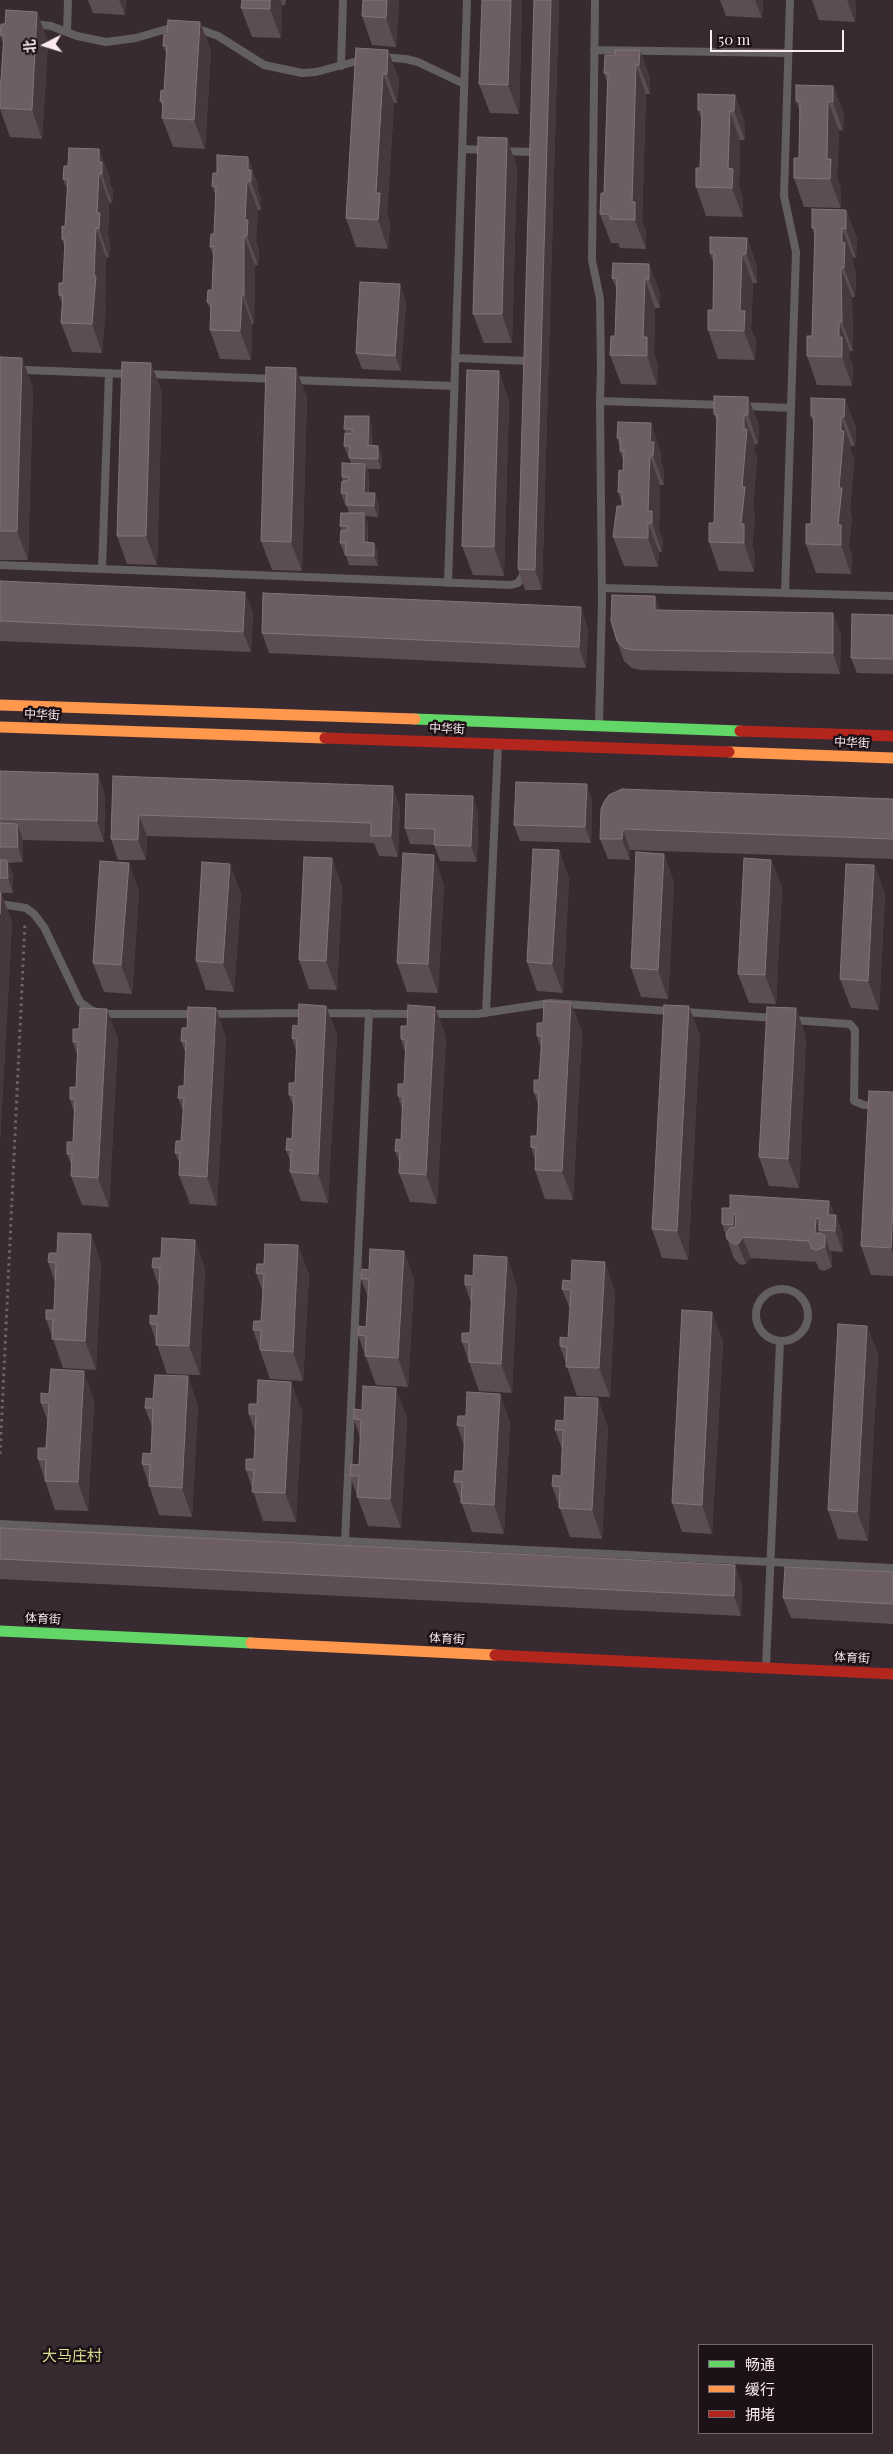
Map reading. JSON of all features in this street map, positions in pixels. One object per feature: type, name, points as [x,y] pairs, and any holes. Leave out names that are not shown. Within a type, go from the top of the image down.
[{"type":"main road","name":"中华街","points":[[0,705],[893,736]]},
{"type":"main road","name":"中华街","points":[[0,727],[893,758]]},
{"type":"main road","name":"体育街","points":[[0,1631],[893,1674]]},
{"type":"lane","points":[[67,32],[68,0]]},
{"type":"lane","points":[[340,66],[343,0]]},
{"type":"lane","points":[[448,583],[467,0]]},
{"type":"lane","points":[[785,593],[796,252],[784,196],[790,0]]},
{"type":"lane","points":[[595,1],[592,260],[600,299],[602,588],[599,726]]},
{"type":"lane","points":[[25,23],[51,26],[93,40],[114,42],[136,38],[168,27],[187,25],[218,36],[264,65],[302,72],[316,72],[372,58],[406,59],[464,84]]},
{"type":"lane","points":[[594,50],[788,53]]},
{"type":"lane","points":[[534,142],[534,162]]},
{"type":"lane","points":[[462,149],[534,152]]},
{"type":"lane","points":[[528,371],[529,351]]},
{"type":"lane","points":[[455,358],[528,361]]},
{"type":"lane","points":[[0,369],[454,386]]},
{"type":"lane","points":[[102,569],[108,373]]},
{"type":"lane","points":[[600,401],[791,408]]},
{"type":"lane","points":[[0,565],[511,585],[518,583],[523,575],[523,565]]},
{"type":"lane","points":[[602,588],[893,596]]},
{"type":"lane","points":[[486,1013],[498,744]]},
{"type":"lane","points":[[0,904],[26,908],[34,914],[44,927],[80,1002],[91,1010],[103,1014],[486,1013],[550,1003],[847,1023],[854,1030],[854,1101],[864,1105],[893,1106]]},
{"type":"lane","points":[[345,1541],[368,1013]]},
{"type":"lane","points":[[776,1289],[785,1289],[801,1297],[808,1314],[806,1324],[798,1336],[780,1341],[774,1340],[763,1332],[757,1316],[758,1307],[768,1293],[776,1289]]},
{"type":"lane","points":[[766,1668],[780,1341]]},
{"type":"lane","points":[[0,1524],[893,1568]]},
{"type":"path","points":[[0,1454],[26,908]]},
{"type":"building","points":[[242,0],[270,0],[270,9],[241,8]]},
{"type":"building","points":[[363,0],[387,0],[386,18],[362,16]]},
{"type":"building","points":[[482,0],[511,0],[508,85],[479,84]]},
{"type":"building","points":[[534,0],[551,0],[535,570],[518,569]]},
{"type":"building","points":[[6,10],[37,12],[32,110],[0,108],[0,80],[4,35],[0,35],[1,24],[5,24]]},
{"type":"building","points":[[168,20],[200,22],[194,120],[162,118],[163,101],[160,101],[161,90],[164,91],[167,46],[163,46],[164,34],[167,35]]},
{"type":"building","points":[[356,48],[388,50],[387,74],[383,74],[376,193],[380,193],[378,220],[346,218]]},
{"type":"building","points":[[615,50],[640,50],[639,65],[636,65],[632,202],[635,202],[635,220],[610,219],[610,214],[600,214],[601,193],[604,193],[608,74],[604,73],[605,55],[615,55]]},
{"type":"building","points":[[796,85],[833,86],[833,102],[828,101],[827,159],[831,159],[830,179],[794,178],[794,158],[799,158],[800,101],[796,101]]},
{"type":"building","points":[[698,94],[735,95],[734,111],[730,111],[728,168],[733,169],[732,188],[696,187],[696,168],[700,168],[702,110],[698,110]]},
{"type":"building","points":[[478,137],[507,138],[502,314],[473,314]]},
{"type":"building","points":[[69,148],[99,149],[99,162],[102,162],[102,174],[99,173],[97,213],[100,213],[99,229],[96,228],[94,276],[96,276],[92,324],[61,323],[63,295],[59,295],[59,283],[63,283],[65,239],[62,239],[62,226],[65,227],[68,179],[63,179],[64,166],[68,166]]},
{"type":"building","points":[[217,155],[248,157],[248,170],[251,170],[251,181],[247,181],[245,220],[248,220],[247,236],[244,236],[244,295],[242,295],[240,331],[210,330],[211,303],[207,302],[208,290],[212,290],[214,246],[210,247],[211,234],[214,234],[216,187],[212,186],[213,173],[217,173]]},
{"type":"building","points":[[812,209],[846,210],[846,229],[842,228],[842,242],[845,243],[844,268],[841,268],[842,322],[839,322],[839,337],[842,337],[842,357],[807,356],[807,336],[812,336],[815,228],[812,228]]},
{"type":"building","points":[[710,237],[747,238],[746,254],[742,254],[740,311],[745,311],[744,331],[708,330],[708,310],[713,310],[714,253],[710,253]]},
{"type":"building","points":[[613,263],[649,264],[649,279],[645,279],[643,337],[647,337],[647,356],[610,355],[611,336],[615,336],[617,279],[612,278]]},
{"type":"building","points":[[360,282],[400,284],[395,356],[356,353]]},
{"type":"building","points":[[0,357],[22,358],[17,531],[0,531]]},
{"type":"building","points":[[122,362],[151,363],[146,536],[117,536]]},
{"type":"building","points":[[266,367],[296,368],[291,542],[261,541]]},
{"type":"building","points":[[467,370],[499,371],[494,547],[462,546]]},
{"type":"building","points":[[714,396],[748,397],[748,415],[744,415],[744,429],[747,429],[742,487],[745,487],[741,524],[744,524],[744,543],[709,542],[709,523],[714,523],[717,415],[714,414]]},
{"type":"building","points":[[811,398],[845,399],[844,417],[841,417],[841,431],[844,431],[839,488],[842,488],[838,525],[841,525],[841,545],[806,544],[806,524],[811,524],[814,416],[811,416]]},
{"type":"building","points":[[345,416],[369,416],[368,445],[378,446],[378,459],[349,458],[350,446],[344,446],[345,433],[352,434],[352,429],[344,429]]},
{"type":"building","points":[[618,422],[651,423],[650,442],[654,442],[653,456],[650,456],[648,511],[652,511],[652,523],[648,523],[648,538],[613,537],[617,506],[622,506],[622,492],[618,492],[619,470],[623,471],[624,451],[620,451],[620,438],[617,438]]},
{"type":"building","points":[[342,463],[365,464],[364,493],[375,493],[374,506],[346,505],[347,493],[341,493],[342,481],[348,481],[349,477],[342,477]]},
{"type":"building","points":[[341,513],[364,513],[364,542],[374,543],[374,556],[345,555],[346,543],[340,543],[341,530],[347,531],[348,526],[340,526]]},
{"type":"building","points":[[0,581],[245,592],[243,632],[0,621]]},
{"type":"building","points":[[263,593],[581,607],[579,647],[262,633]]},
{"type":"building","points":[[612,595],[655,596],[655,610],[833,613],[833,653],[634,650],[624,648],[617,641],[611,621]]},
{"type":"building","points":[[852,614],[893,615],[893,659],[851,658]]},
{"type":"building","points":[[0,771],[98,774],[97,821],[0,819]]},
{"type":"building","points":[[113,776],[393,786],[391,836],[371,836],[371,823],[139,815],[138,840],[111,839]]},
{"type":"building","points":[[516,782],[587,784],[585,827],[514,825]]},
{"type":"building","points":[[622,789],[893,799],[893,839],[623,829],[622,839],[600,839],[601,809],[604,802],[609,795]]},
{"type":"building","points":[[406,794],[473,796],[471,846],[434,845],[435,829],[405,828]]},
{"type":"building","points":[[0,823],[17,824],[18,847],[0,847]]},
{"type":"building","points":[[533,849],[559,850],[552,964],[527,962]]},
{"type":"building","points":[[636,852],[664,854],[658,970],[631,968]]},
{"type":"building","points":[[403,853],[434,855],[428,964],[397,963]]},
{"type":"building","points":[[304,857],[332,858],[326,961],[299,960]]},
{"type":"building","points":[[744,858],[771,860],[765,975],[738,974]]},
{"type":"building","points":[[0,860],[7,860],[8,878],[0,878]]},
{"type":"building","points":[[100,861],[129,863],[121,965],[93,963]]},
{"type":"building","points":[[202,862],[230,864],[223,963],[196,961]]},
{"type":"building","points":[[846,864],[874,865],[868,981],[840,979]]},
{"type":"building","points":[[544,1001],[571,1003],[562,1171],[535,1170],[536,1148],[531,1147],[531,1136],[537,1136],[539,1093],[534,1092],[534,1080],[539,1080],[542,1036],[537,1036],[537,1023],[543,1023]]},
{"type":"building","points":[[299,1004],[326,1006],[318,1174],[290,1172],[291,1150],[286,1150],[287,1138],[292,1139],[294,1095],[289,1095],[289,1083],[295,1083],[297,1039],[292,1038],[293,1025],[298,1026]]},
{"type":"building","points":[[408,1005],[435,1007],[426,1175],[399,1173],[400,1151],[395,1151],[396,1139],[401,1140],[403,1096],[398,1096],[398,1084],[404,1084],[406,1040],[401,1039],[401,1026],[407,1026]]},
{"type":"building","points":[[664,1005],[689,1006],[677,1231],[652,1229]]},
{"type":"building","points":[[188,1007],[216,1008],[207,1177],[179,1175],[180,1153],[175,1153],[176,1141],[181,1141],[184,1098],[178,1098],[179,1086],[184,1086],[186,1041],[181,1041],[182,1028],[187,1028]]},
{"type":"building","points":[[767,1007],[796,1008],[788,1159],[759,1157]]},
{"type":"building","points":[[80,1008],[107,1009],[98,1178],[71,1176],[72,1154],[67,1154],[67,1142],[73,1142],[75,1099],[70,1099],[70,1087],[76,1087],[78,1042],[73,1042],[73,1029],[79,1029]]},
{"type":"building","points":[[869,1091],[893,1092],[891,1248],[861,1246]]},
{"type":"building","points":[[730,1195],[829,1201],[828,1215],[836,1215],[835,1231],[819,1230],[820,1219],[816,1218],[815,1233],[825,1236],[825,1247],[816,1250],[812,1249],[809,1241],[743,1237],[738,1244],[734,1244],[727,1239],[726,1234],[730,1228],[735,1227],[736,1214],[733,1214],[733,1225],[722,1224],[722,1208],[730,1208]]},
{"type":"building","points":[[58,1233],[91,1234],[85,1341],[52,1339],[53,1319],[46,1319],[46,1310],[54,1310],[56,1263],[48,1262],[49,1253],[57,1253]]},
{"type":"building","points":[[162,1238],[195,1240],[189,1346],[156,1345],[157,1324],[150,1324],[150,1315],[158,1316],[160,1268],[152,1267],[153,1258],[161,1258]]},
{"type":"building","points":[[265,1244],[298,1245],[293,1352],[260,1350],[261,1330],[253,1330],[254,1321],[261,1321],[264,1274],[256,1273],[257,1264],[264,1264]]},
{"type":"building","points":[[370,1249],[404,1251],[398,1358],[365,1356],[366,1336],[358,1335],[359,1326],[366,1327],[369,1279],[361,1279],[362,1269],[369,1270]]},
{"type":"building","points":[[474,1255],[507,1257],[501,1364],[469,1362],[469,1342],[462,1342],[462,1333],[470,1333],[472,1285],[465,1285],[465,1275],[473,1276]]},
{"type":"building","points":[[572,1260],[605,1262],[599,1368],[566,1367],[567,1347],[560,1346],[560,1337],[568,1338],[571,1290],[562,1289],[563,1280],[571,1281]]},
{"type":"building","points":[[682,1310],[712,1312],[702,1505],[672,1503]]},
{"type":"building","points":[[838,1324],[867,1326],[857,1512],[828,1510]]},
{"type":"building","points":[[51,1369],[84,1371],[78,1482],[45,1481],[46,1460],[38,1459],[38,1448],[46,1448],[49,1403],[41,1403],[41,1393],[49,1394]]},
{"type":"building","points":[[155,1375],[188,1376],[182,1488],[149,1486],[150,1465],[142,1464],[143,1453],[151,1454],[153,1408],[145,1408],[146,1398],[153,1399]]},
{"type":"building","points":[[258,1380],[291,1382],[285,1493],[252,1492],[254,1470],[246,1470],[246,1459],[254,1459],[256,1414],[249,1414],[249,1404],[257,1404]]},
{"type":"building","points":[[363,1386],[396,1388],[390,1499],[357,1497],[359,1476],[350,1476],[351,1464],[359,1465],[361,1420],[354,1419],[354,1409],[362,1410]]},
{"type":"building","points":[[467,1392],[500,1394],[494,1505],[461,1503],[462,1482],[454,1482],[455,1471],[463,1471],[465,1426],[457,1425],[458,1416],[466,1416]]},
{"type":"building","points":[[565,1397],[598,1398],[592,1510],[559,1508],[560,1487],[552,1486],[553,1475],[561,1476],[563,1430],[555,1430],[556,1420],[564,1421]]},
{"type":"building","points":[[0,1528],[735,1565],[734,1596],[0,1559]]},
{"type":"building","points":[[785,1567],[893,1572],[893,1604],[783,1598]]},
{"type":"traffic: fast","points":[[415,719],[740,731]]},
{"type":"traffic: fast","points":[[0,1631],[251,1643]]},
{"type":"traffic: slow","points":[[0,705],[415,719]]},
{"type":"traffic: slow","points":[[0,727],[325,738]]},
{"type":"traffic: slow","points":[[729,752],[893,758]]},
{"type":"traffic: slow","points":[[251,1643],[495,1655]]},
{"type":"traffic: jam","points":[[740,731],[893,736]]},
{"type":"traffic: jam","points":[[325,738],[729,752]]},
{"type":"traffic: jam","points":[[495,1655],[893,1674]]},
{"type":"district","name":"大马庄村","points":[[72,2356]]}]
